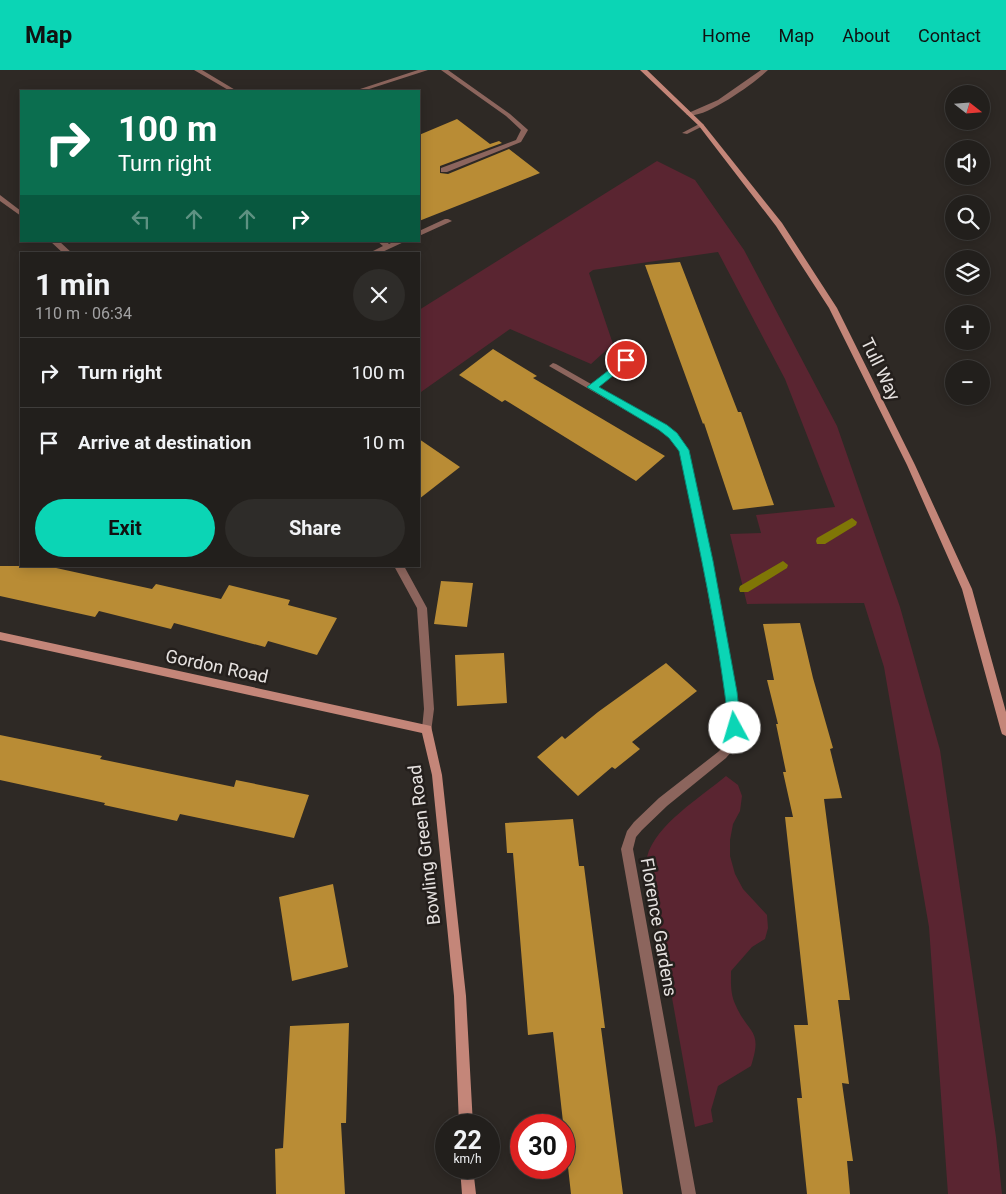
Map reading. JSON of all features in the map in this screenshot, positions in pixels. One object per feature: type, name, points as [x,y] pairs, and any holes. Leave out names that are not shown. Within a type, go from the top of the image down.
[{"type":"street","points":[[196,70],[232,90]]},
{"type":"street","points":[[360,90],[425,70]]},
{"type":"street","points":[[444,70],[508,115],[524,130],[519,141],[444,170]]},
{"type":"street","name":"Tull Way","points":[[643,70],[700,125],[779,225],[833,308],[911,465],[967,589],[1006,731]]},
{"type":"street","points":[[689,114],[703,110],[728,98],[765,70]]},
{"type":"street","points":[[685,133],[700,125]]},
{"type":"street","points":[[0,197],[20,213]]},
{"type":"street","points":[[420,234],[448,221]]},
{"type":"street","points":[[55,242],[67,252]]},
{"type":"street","points":[[382,242],[388,247]]},
{"type":"street","points":[[376,252],[400,242]]},
{"type":"street","points":[[592,387],[626,360]]},
{"type":"street","name":"Florence Gardens","points":[[553,366],[663,428],[673,436],[684,450],[707,561],[733,706],[735,728],[728,748],[722,755],[663,802],[638,826],[631,835],[627,849],[689,1194]]},
{"type":"street","name":"Bowling Green Road","points":[[401,567],[422,608],[428,709],[426,728],[437,775],[460,996],[465,1114]]},
{"type":"street","name":"Gordon Road","points":[[0,636],[426,728]]},
{"type":"street","points":[[468,1179],[469,1194]]},
{"type":"shaded area","points":[[657,161],[695,180],[744,250],[837,426],[900,607],[940,750],[996,1137],[1002,1194],[948,1194],[929,927],[884,667],[864,603],[747,604],[730,534],[761,533],[756,515],[835,507],[785,379],[718,252],[593,270],[589,273],[613,344],[591,364],[510,329],[421,392],[420,309]]},
{"type":"shaded area","points":[[726,776],[738,785],[742,796],[740,811],[733,824],[730,856],[735,874],[743,889],[767,915],[768,928],[765,939],[752,947],[731,971],[731,989],[734,1002],[755,1038],[756,1045],[751,1066],[718,1086],[711,1110],[713,1122],[695,1127],[647,857],[659,834],[669,823],[692,802]]},
{"type":"building","points":[[457,119],[490,144],[499,141],[502,143],[440,166],[440,173],[448,174],[509,149],[540,173],[420,221],[420,135]]},
{"type":"building","points":[[680,262],[738,412],[741,412],[774,505],[733,510],[704,423],[645,265]]},
{"type":"building","points":[[493,349],[537,376],[533,378],[665,456],[636,481],[505,400],[502,402],[459,375]]},
{"type":"building","points":[[420,440],[460,467],[420,498]]},
{"type":"building","points":[[0,566],[52,567],[152,589],[156,584],[221,599],[229,585],[290,600],[288,605],[337,618],[317,655],[268,641],[265,647],[174,623],[171,629],[99,611],[95,617],[0,596]]},
{"type":"building","points":[[441,581],[473,583],[467,627],[434,624]]},
{"type":"building","points":[[800,623],[833,748],[830,749],[842,798],[824,799],[850,1000],[838,1000],[849,1084],[842,1083],[853,1161],[847,1161],[850,1194],[807,1194],[797,1098],[802,1098],[794,1025],[808,1025],[785,817],[793,817],[783,772],[786,772],[776,724],[778,724],[767,680],[774,680],[763,624]]},
{"type":"building","points":[[504,653],[507,703],[457,706],[455,655]]},
{"type":"building","points":[[666,663],[697,691],[632,742],[640,749],[615,769],[612,767],[578,796],[537,757],[562,736],[565,739],[598,712]]},
{"type":"building","points":[[0,735],[102,756],[100,759],[234,787],[236,780],[309,795],[294,838],[180,814],[177,821],[0,780]]},
{"type":"building","points":[[573,819],[579,866],[584,866],[605,1028],[601,1028],[623,1194],[571,1194],[569,1179],[575,1179],[575,1114],[562,1114],[553,1032],[528,1035],[513,853],[507,853],[505,823]]},
{"type":"building","points":[[333,884],[348,967],[292,981],[279,897]]},
{"type":"building","points":[[349,1023],[346,1123],[341,1123],[345,1194],[276,1194],[275,1149],[283,1148],[290,1026]]},
{"type":"waterway","points":[[821,541],[852,522]]},
{"type":"waterway","points":[[744,589],[783,565]]},
{"type":"route","points":[[626,360],[592,387],[663,428],[679,442],[684,450],[707,561],[731,692],[735,728]]}]
